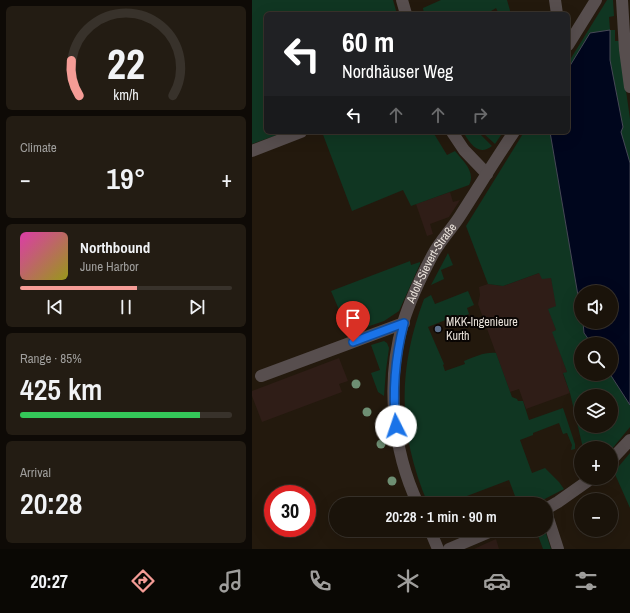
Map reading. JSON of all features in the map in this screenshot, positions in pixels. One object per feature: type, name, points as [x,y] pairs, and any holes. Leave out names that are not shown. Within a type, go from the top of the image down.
[{"type":"street","points":[[402,0],[405,12]]},
{"type":"street","points":[[555,0],[557,12]]},
{"type":"street","points":[[570,39],[596,0]]},
{"type":"street","points":[[622,0],[625,50],[630,87]]},
{"type":"street","points":[[252,151],[297,134]]},
{"type":"street","points":[[453,134],[464,150],[487,174]]},
{"type":"street","name":"Adolf-Sievert-Straße","points":[[415,497],[404,468],[394,410],[395,366],[404,323],[414,296],[433,255],[459,218],[513,134]]},
{"type":"street","points":[[261,376],[404,323]]},
{"type":"street","points":[[618,453],[630,440]]},
{"type":"street","points":[[553,505],[582,485]]},
{"type":"street","points":[[553,534],[558,549]]},
{"type":"street","points":[[433,537],[438,549]]},
{"type":"street","points":[[449,549],[477,537]]},
{"type":"shaded area","points":[[450,192],[453,202],[460,200],[449,217],[430,224],[433,234],[427,236],[416,204]]},
{"type":"shaded area","points":[[539,273],[551,277],[557,306],[549,309],[556,330],[553,332],[567,372],[563,374],[570,393],[526,409],[519,389],[510,392],[478,304],[480,295],[479,287],[488,284],[503,286]]},
{"type":"shaded area","points":[[339,358],[348,381],[339,384],[342,392],[262,422],[252,396],[252,391]]},
{"type":"shaded area","points":[[496,539],[499,549],[474,549],[487,543]]},
{"type":"green space","points":[[252,0],[393,0],[396,12],[264,12],[264,134],[280,134],[252,144]]},
{"type":"green space","points":[[441,0],[507,0],[510,12],[498,12],[496,8],[489,12],[424,12],[423,8]]},
{"type":"green space","points":[[607,0],[613,0],[614,16],[609,17],[610,30],[615,30],[615,41],[619,41],[630,119],[630,427],[618,442],[581,441],[579,433],[618,433],[618,389],[574,389],[574,410],[563,373],[567,372],[552,332],[556,330],[548,309],[556,306],[551,278],[542,279],[539,273],[503,286],[488,284],[466,226],[523,134],[570,134],[570,60]]},
{"type":"green space","points":[[323,134],[434,134],[447,155],[455,151],[470,171],[471,180],[469,185],[411,206],[403,190],[352,211]]},
{"type":"green space","points":[[464,134],[480,134],[492,146],[483,150],[479,149]]},
{"type":"green space","points":[[484,134],[502,134],[495,144]]},
{"type":"green space","points":[[448,253],[453,265],[441,270],[444,279],[431,285]]},
{"type":"green space","points":[[410,261],[411,265],[420,262],[420,264],[399,311],[384,321],[349,333],[331,291]]},
{"type":"green space","points":[[468,291],[474,305],[467,308],[469,314],[449,323],[448,319],[428,327],[444,364],[445,371],[465,364],[464,361],[476,356],[487,353],[496,353],[512,397],[518,401],[523,401],[529,420],[563,408],[574,441],[574,449],[571,450],[572,445],[567,433],[563,434],[559,423],[533,433],[533,435],[520,440],[532,473],[545,468],[564,489],[549,497],[515,497],[509,480],[464,497],[425,497],[418,478],[406,427],[405,377],[415,326],[424,299],[431,295],[435,304]]},
{"type":"green space","points":[[384,341],[387,343],[389,348],[384,396],[378,392],[371,373],[380,370],[371,345]]},
{"type":"green space","points":[[630,453],[630,508],[618,481],[618,467]]},
{"type":"green space","points":[[539,537],[547,537],[551,549],[543,549]]},
{"type":"water","points":[[610,30],[610,60],[623,127],[621,132],[630,163],[630,405],[615,381],[618,381],[618,337],[587,337],[584,333],[584,329],[618,329],[618,285],[576,285],[550,134],[570,134],[570,66],[590,33]]},
{"type":"place","name":"MKK-Ingenieure Kurth","points":[[438,329]]},
{"type":"route","points":[[353,342],[404,323],[395,366],[394,410],[396,426]]}]
